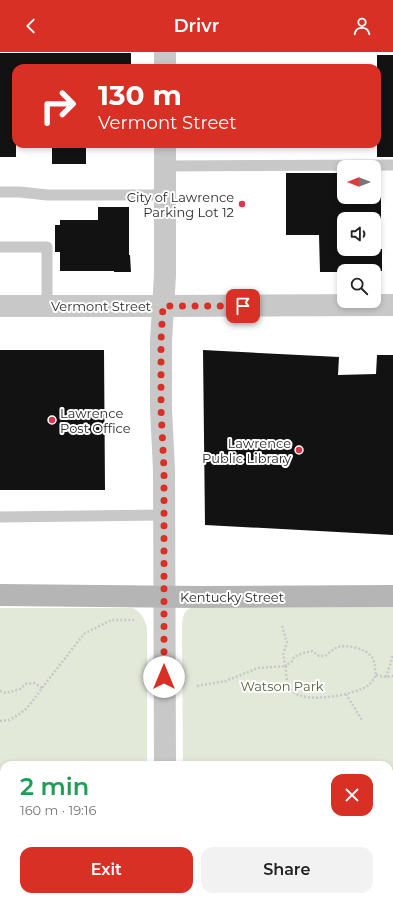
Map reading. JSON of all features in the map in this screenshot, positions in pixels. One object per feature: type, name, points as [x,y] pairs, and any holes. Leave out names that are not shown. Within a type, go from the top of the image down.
[{"type":"main road","name":"Kentucky Street","points":[[0,595],[164,597],[393,596]]},
{"type":"street","points":[[165,52],[165,64]]},
{"type":"street","points":[[165,148],[165,275],[161,341],[161,409],[164,470],[165,761]]},
{"type":"street","name":"Vermont Street","points":[[0,306],[393,304]]},
{"type":"lane","points":[[165,166],[393,165]]},
{"type":"lane","points":[[0,192],[20,192],[47,195],[165,195]]},
{"type":"lane","points":[[0,246],[48,246],[48,306]]},
{"type":"lane","points":[[0,517],[164,515]]},
{"type":"path","points":[[0,721],[18,716],[26,709],[84,634],[111,620],[134,620]]},
{"type":"path","points":[[197,686],[226,681],[258,668],[286,666],[294,657],[303,653],[312,651],[319,656],[325,656],[341,646],[352,647],[369,653],[373,659],[376,675],[370,684],[359,690],[346,694],[331,697],[305,697],[296,694],[291,690],[288,683],[286,666],[283,655],[287,642],[282,625]]},
{"type":"path","points":[[386,677],[393,654]]},
{"type":"path","points":[[376,675],[386,677],[393,676]]},
{"type":"path","points":[[0,690],[6,694],[26,684],[34,683],[42,688]]},
{"type":"path","points":[[346,694],[362,720]]},
{"type":"green space","name":"Watson Park","points":[[393,607],[393,761],[183,761],[182,625],[186,611],[191,608]]},
{"type":"green space","points":[[0,608],[133,608],[138,612],[142,616],[147,628],[147,761],[0,761]]},
{"type":"building","points":[[0,53],[131,53],[131,64],[12,64],[12,148],[16,148],[16,157],[0,157]]},
{"type":"building","points":[[377,55],[393,55],[393,157],[377,157],[377,148],[381,148],[381,64],[377,64]]},
{"type":"building","points":[[52,148],[86,148],[86,164],[52,164]]},
{"type":"building","points":[[286,173],[337,173],[337,204],[381,204],[381,212],[337,212],[337,256],[381,256],[382,249],[382,271],[381,264],[337,264],[337,272],[320,272],[319,235],[286,235]]},
{"type":"building","points":[[98,207],[129,207],[129,255],[131,272],[60,271],[60,252],[55,252],[55,225],[60,225],[60,220],[98,220]]},
{"type":"building","name":"Lawrence Post Office","points":[[0,350],[104,350],[105,490],[0,490]]},
{"type":"building","name":"Lawrence Public Library","points":[[203,350],[339,357],[338,375],[376,374],[377,355],[393,355],[393,535],[205,525]]},
{"type":"place","name":"City of Lawrence Parking Lot 12","points":[[242,204]]},
{"type":"place","name":"Lawrence Post Office","points":[[52,420]]},
{"type":"place","name":"Lawrence Public Library","points":[[299,450]]},
{"type":"route","points":[[164,677],[164,470],[161,409],[161,341],[163,306],[243,306]]}]
